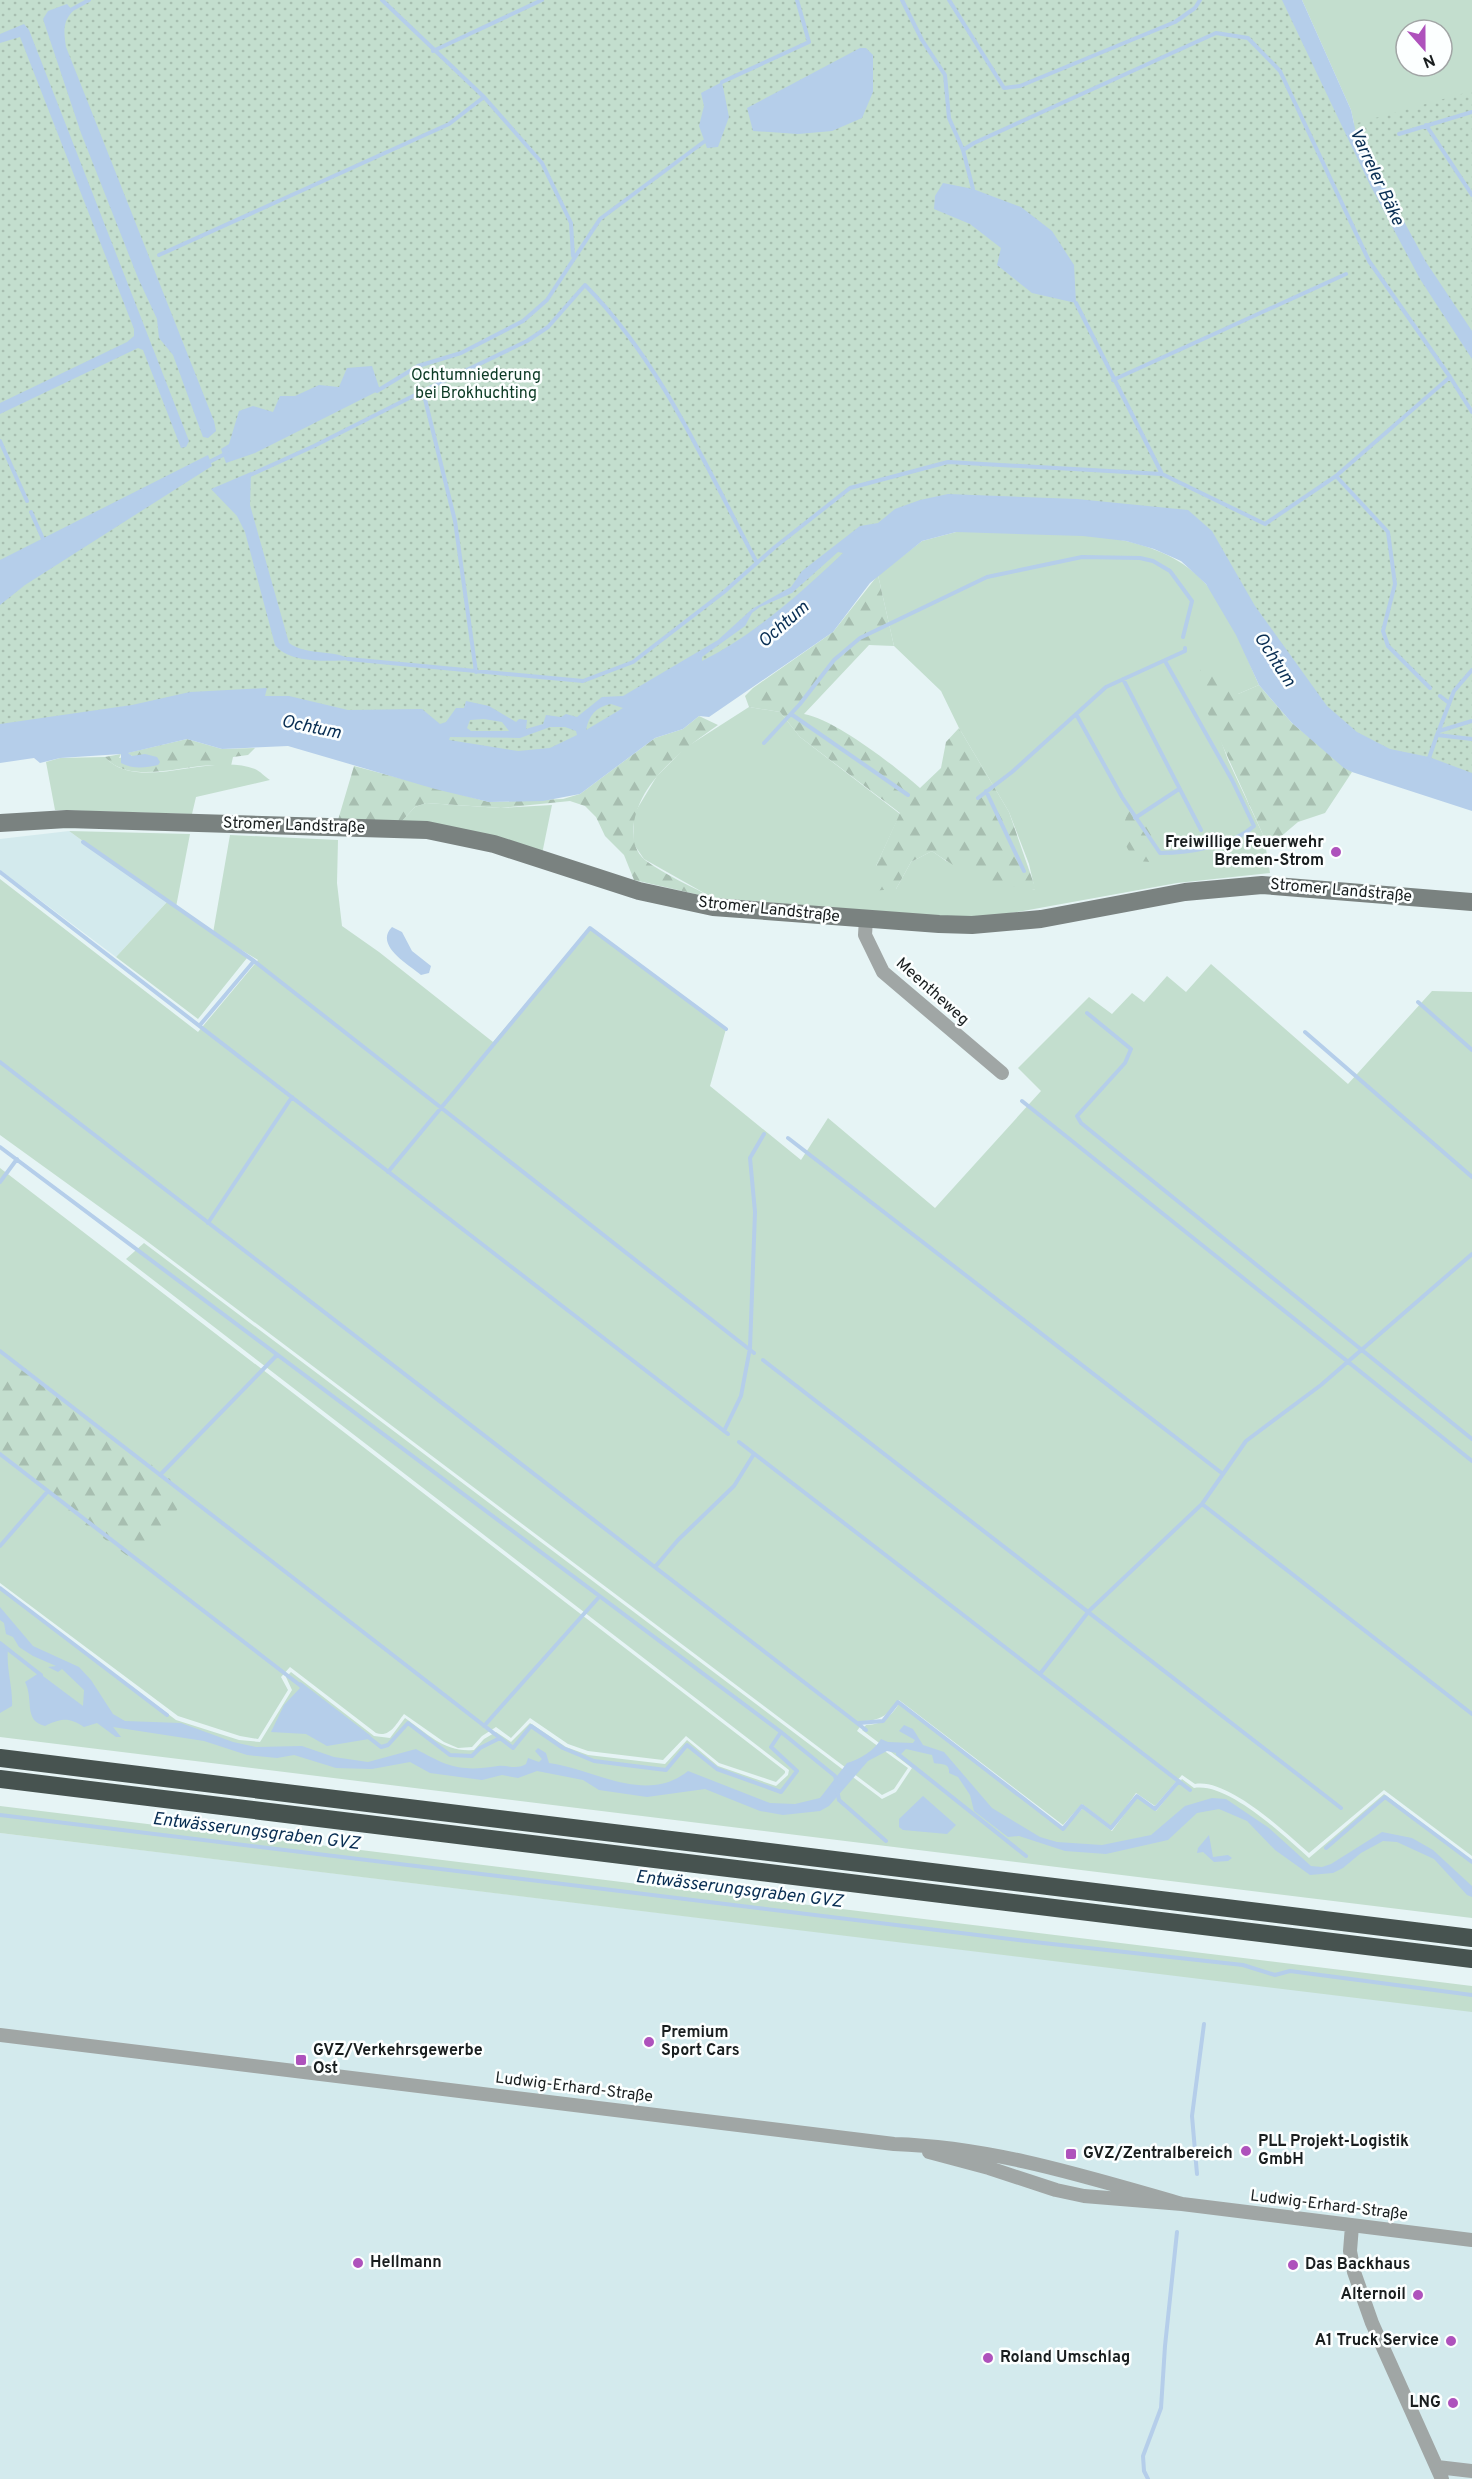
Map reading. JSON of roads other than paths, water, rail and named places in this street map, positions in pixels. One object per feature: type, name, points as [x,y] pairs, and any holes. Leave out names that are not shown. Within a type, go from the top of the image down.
[{"type":"highway","points":[[0,1758],[1472,1938]]},
{"type":"highway","points":[[0,1779],[1472,1959]]},
{"type":"main road","name":"Stromer Landstraße","points":[[0,823],[67,819],[427,830],[494,844],[639,891],[713,907],[972,925],[1041,919],[1185,892],[1262,885],[1472,902]]},
{"type":"street","name":"Meentheweg","points":[[866,919],[865,935],[883,972],[1002,1073]]},
{"type":"street","name":"Ludwig-Erhard-Straße","points":[[0,2035],[1005,2156],[1182,2204]]},
{"type":"street","name":"Ludwig-Erhard-Straße","points":[[894,2144],[989,2168],[1056,2190],[1120,2200],[1182,2204],[1472,2240]]},
{"type":"street","points":[[1352,2226],[1350,2252],[1354,2272],[1372,2323],[1440,2473],[1472,2471]]},
{"type":"water","name":"Varreler Bäke","points":[[1282,0],[1302,0],[1351,110],[1356,133],[1426,262],[1472,331],[1472,359],[1420,279],[1370,185]]},
{"type":"water","points":[[67,4],[73,11],[65,24],[66,47],[214,421],[216,431],[208,438],[203,437],[173,355],[159,338],[157,319],[138,278],[81,133],[43,19],[48,11]]},
{"type":"water","points":[[24,24],[29,30],[189,441],[186,447],[181,448],[143,350],[138,348],[0,414],[0,403],[127,342],[134,336],[134,329],[20,37],[0,43],[0,34]]},
{"type":"water","points":[[860,48],[866,48],[873,55],[873,92],[862,118],[832,131],[798,134],[753,131],[747,108]]},
{"type":"water","points":[[722,82],[729,117],[718,147],[707,148],[699,126],[704,106],[701,93]]},
{"type":"water","points":[[943,183],[973,189],[1021,207],[1052,231],[1074,265],[1076,303],[1032,293],[997,265],[1001,248],[970,224],[934,209],[935,196]]},
{"type":"water","points":[[372,366],[380,390],[255,453],[226,463],[221,449],[229,444],[239,411],[253,406],[273,412],[280,396],[295,396],[319,385],[339,387],[347,368]]},
{"type":"water","points":[[208,455],[212,466],[25,585],[0,605],[0,560]]},
{"type":"water","points":[[251,472],[250,505],[289,643],[304,650],[353,660],[322,661],[300,658],[290,656],[275,645],[245,532],[237,516],[211,489]]},
{"type":"water","name":"Ochtum","points":[[948,494],[1077,499],[1188,510],[1212,531],[1255,606],[1327,706],[1357,732],[1390,749],[1429,757],[1472,773],[1472,811],[1344,768],[1292,723],[1259,685],[1236,635],[1206,584],[1181,561],[1154,549],[1126,541],[1083,536],[956,532],[922,541],[870,583],[833,632],[709,717],[699,716],[683,729],[655,738],[580,794],[543,801],[489,802],[435,789],[288,746],[222,749],[187,739],[128,753],[132,756],[145,754],[157,757],[160,762],[158,765],[148,767],[125,765],[121,763],[121,754],[60,758],[40,763],[34,758],[0,763],[0,724],[132,705],[190,692],[267,688],[265,696],[289,696],[348,710],[422,709],[440,724],[446,722],[456,708],[464,708],[466,701],[489,706],[516,722],[519,719],[527,720],[526,729],[543,724],[546,715],[561,717],[566,714],[577,717],[602,697],[623,696],[718,640],[752,609],[791,587],[802,571],[860,526],[878,523],[895,509],[920,500]],"holes":[[[838,552],[843,553],[794,598],[758,626],[702,661],[702,657],[745,626],[752,613],[792,593]],[[611,704],[623,708],[586,730],[589,720],[601,707]],[[484,719],[502,722],[509,731],[471,731],[467,728],[470,720]],[[550,727],[565,727],[576,731],[577,735],[550,748],[518,751],[449,740],[450,737],[520,738]]]},
{"type":"water","points":[[392,927],[402,932],[412,951],[431,966],[429,973],[421,975],[395,954],[387,941]]},
{"type":"water","points":[[0,1607],[33,1646],[79,1667],[91,1680],[113,1714],[125,1721],[181,1723],[233,1742],[256,1747],[302,1746],[334,1757],[368,1762],[416,1749],[446,1764],[464,1768],[519,1767],[526,1764],[528,1758],[539,1762],[542,1759],[535,1751],[538,1748],[546,1753],[549,1763],[620,1782],[655,1785],[672,1781],[688,1771],[770,1803],[795,1804],[820,1798],[847,1763],[866,1754],[881,1739],[888,1742],[913,1743],[915,1740],[899,1731],[904,1725],[913,1729],[923,1745],[944,1752],[992,1808],[1040,1837],[1057,1842],[1102,1845],[1151,1835],[1185,1806],[1212,1798],[1226,1799],[1269,1828],[1311,1866],[1322,1867],[1331,1864],[1382,1832],[1412,1838],[1433,1850],[1472,1886],[1472,1897],[1467,1895],[1434,1859],[1397,1842],[1383,1841],[1333,1873],[1310,1875],[1275,1850],[1247,1821],[1219,1809],[1197,1813],[1168,1840],[1106,1854],[1065,1851],[1019,1836],[1008,1837],[974,1811],[970,1795],[958,1777],[949,1773],[948,1767],[934,1763],[932,1755],[906,1749],[899,1756],[887,1751],[868,1761],[829,1806],[820,1811],[783,1815],[760,1811],[705,1789],[647,1797],[599,1790],[583,1780],[537,1771],[518,1778],[502,1775],[482,1780],[430,1773],[410,1762],[372,1769],[336,1768],[294,1755],[277,1758],[247,1755],[204,1741],[113,1727],[121,1737],[116,1737],[97,1723],[84,1727],[65,1720],[45,1726],[38,1723],[31,1714],[25,1682],[39,1673],[83,1706],[84,1690],[62,1669],[58,1672],[48,1667],[56,1666],[19,1647],[13,1637],[6,1634],[4,1623],[0,1620]]},
{"type":"water","points":[[0,1642],[8,1648],[12,1706],[0,1713]]},
{"type":"water","points":[[300,1682],[371,1736],[369,1739],[327,1746],[306,1734],[271,1732],[284,1705],[300,1688],[298,1685]]},
{"type":"water","points":[[923,1796],[956,1825],[947,1834],[903,1830],[899,1827],[899,1819]]},
{"type":"water","points":[[1209,1835],[1213,1857],[1228,1855],[1232,1858],[1228,1861],[1214,1862],[1203,1852],[1197,1853],[1198,1848]]},
{"type":"waterway","points":[[67,12],[89,0]]},
{"type":"waterway","points":[[382,0],[484,97],[542,163],[571,223],[573,256]]},
{"type":"waterway","points":[[433,51],[542,0]]},
{"type":"waterway","points":[[722,82],[809,42],[797,0]]},
{"type":"waterway","points":[[902,0],[922,40],[945,75],[949,118],[963,150]]},
{"type":"waterway","points":[[949,0],[1004,88],[1020,86],[1175,22],[1195,8],[1200,0]]},
{"type":"waterway","points":[[973,189],[963,150],[974,143],[1216,33],[1248,38],[1280,71],[1369,261],[1450,377]]},
{"type":"waterway","points":[[159,255],[449,124],[484,97]]},
{"type":"waterway","points":[[1399,134],[1472,112]]},
{"type":"waterway","points":[[1426,125],[1472,195]]},
{"type":"waterway","points":[[377,391],[418,366],[461,353],[523,321],[547,300],[600,219],[705,141]]},
{"type":"waterway","points":[[1113,380],[1346,274]]},
{"type":"waterway","points":[[476,672],[455,521],[423,391],[527,341],[548,327],[585,285],[612,315],[660,382],[681,417],[757,563]]},
{"type":"waterway","points":[[1076,303],[1162,474],[1265,524],[1336,476],[1450,377],[1472,412]]},
{"type":"waterway","points":[[248,476],[314,446],[423,391]]},
{"type":"waterway","points":[[0,441],[27,501]]},
{"type":"waterway","points":[[207,463],[227,453]]},
{"type":"waterway","points":[[348,659],[583,681],[633,662],[724,592],[775,547],[850,488],[948,462],[1162,474]]},
{"type":"waterway","points":[[1336,476],[1388,532],[1395,584],[1383,631],[1388,646],[1430,688]]},
{"type":"waterway","points":[[31,512],[44,541]]},
{"type":"waterway","points":[[764,743],[800,704],[834,660],[860,638],[987,577],[1082,557],[1140,558],[1153,561],[1170,571],[1192,601],[1183,637]]},
{"type":"waterway","points":[[978,798],[1012,772],[1106,687],[1185,651],[1185,648]]},
{"type":"waterway","points":[[1076,714],[1122,797],[1160,853],[1184,852],[1210,847],[1245,833],[1254,826],[1232,780],[1165,661]]},
{"type":"waterway","points":[[1437,735],[1454,691],[1472,670]]},
{"type":"waterway","points":[[1123,679],[1201,830]]},
{"type":"waterway","points":[[1440,696],[1449,703]]},
{"type":"waterway","points":[[791,714],[908,795]]},
{"type":"waterway","points":[[1439,731],[1472,721]]},
{"type":"waterway","points":[[1428,761],[1437,735],[1472,739]]},
{"type":"waterway","points":[[1135,818],[1179,789]]},
{"type":"waterway","points":[[986,791],[1024,871]]},
{"type":"waterway","points":[[83,842],[254,961],[754,1353]]},
{"type":"waterway","points":[[0,872],[728,1434]]},
{"type":"waterway","points":[[388,1172],[590,928],[726,1029]]},
{"type":"waterway","points":[[200,1025],[254,961]]},
{"type":"waterway","points":[[1418,1002],[1472,1050]]},
{"type":"waterway","points":[[1087,1013],[1131,1049],[1125,1063],[1077,1116],[1081,1123],[1472,1439]]},
{"type":"waterway","points":[[1305,1032],[1472,1177]]},
{"type":"waterway","points":[[0,1062],[866,1730]]},
{"type":"waterway","points":[[208,1223],[292,1097]]},
{"type":"waterway","points":[[1022,1101],[1472,1461]]},
{"type":"waterway","points":[[724,1431],[741,1396],[750,1348],[755,1212],[750,1158],[764,1134]]},
{"type":"waterway","points":[[788,1138],[1223,1474]]},
{"type":"waterway","points":[[0,1147],[781,1732],[835,1776],[836,1780]]},
{"type":"waterway","points":[[0,1182],[17,1159]]},
{"type":"waterway","points":[[1040,1674],[1089,1611],[1202,1504],[1246,1441],[1321,1385],[1472,1254]]},
{"type":"waterway","points":[[0,1351],[513,1748],[531,1726],[563,1748],[594,1761],[666,1770],[687,1745],[717,1769],[781,1792],[797,1771],[771,1747],[781,1732]]},
{"type":"waterway","points":[[160,1475],[277,1355]]},
{"type":"waterway","points":[[763,1360],[1341,1808]]},
{"type":"waterway","points":[[739,1442],[1190,1790]]},
{"type":"waterway","points":[[0,1454],[301,1686]]},
{"type":"waterway","points":[[655,1567],[678,1540],[734,1486],[754,1454]]},
{"type":"waterway","points":[[0,1546],[48,1491]]},
{"type":"waterway","points":[[1202,1504],[1472,1714]]},
{"type":"waterway","points":[[0,1588],[167,1715]]},
{"type":"waterway","points":[[484,1726],[599,1597]]},
{"type":"waterway","points":[[0,1643],[41,1675]]},
{"type":"waterway","points":[[859,1723],[883,1721],[898,1702],[1063,1829],[1082,1806],[1111,1828],[1137,1796],[1155,1809],[1179,1781]]},
{"type":"waterway","points":[[367,1736],[381,1747],[388,1745],[408,1723],[450,1755],[472,1756],[480,1748],[500,1738]]},
{"type":"waterway","points":[[898,1754],[1026,1856]]},
{"type":"waterway","points":[[837,1790],[839,1800],[886,1841]]},
{"type":"waterway","points":[[1326,1848],[1385,1797],[1472,1862]]},
{"type":"waterway","name":"Entwässerungsgraben GVZ","points":[[0,1815],[1043,1943],[1243,1965],[1275,1975],[1290,1971],[1472,1995]]},
{"type":"waterway","points":[[1197,2174],[1192,2116],[1204,2024]]},
{"type":"waterway","points":[[1148,2479],[1144,2471],[1143,2456],[1161,2408],[1177,2232]]},
{"type":"place","name":"Freiwillige Feuerwehr Bremen-Strom","points":[[1336,852]]},
{"type":"place","name":"Premium Sport Cars","points":[[649,2042]]},
{"type":"place","name":"GVZ/Verkehrsgewerbe Ost","points":[[301,2060]]},
{"type":"place","name":"PLL Projekt-Logistik GmbH","points":[[1246,2151]]},
{"type":"place","name":"GVZ/Zentralbereich","points":[[1071,2154]]},
{"type":"place","name":"Hellmann","points":[[358,2263]]},
{"type":"place","name":"Das Backhaus","points":[[1293,2265]]},
{"type":"place","name":"Alternoil","points":[[1418,2295]]},
{"type":"place","name":"A1 Truck Service","points":[[1451,2341]]},
{"type":"place","name":"Roland Umschlag","points":[[988,2358]]},
{"type":"place","name":"LNG","points":[[1453,2403]]},
{"type":"park label","name":"Ochtumniederung bei Brokhuchting","points":[[476,385]]}]
